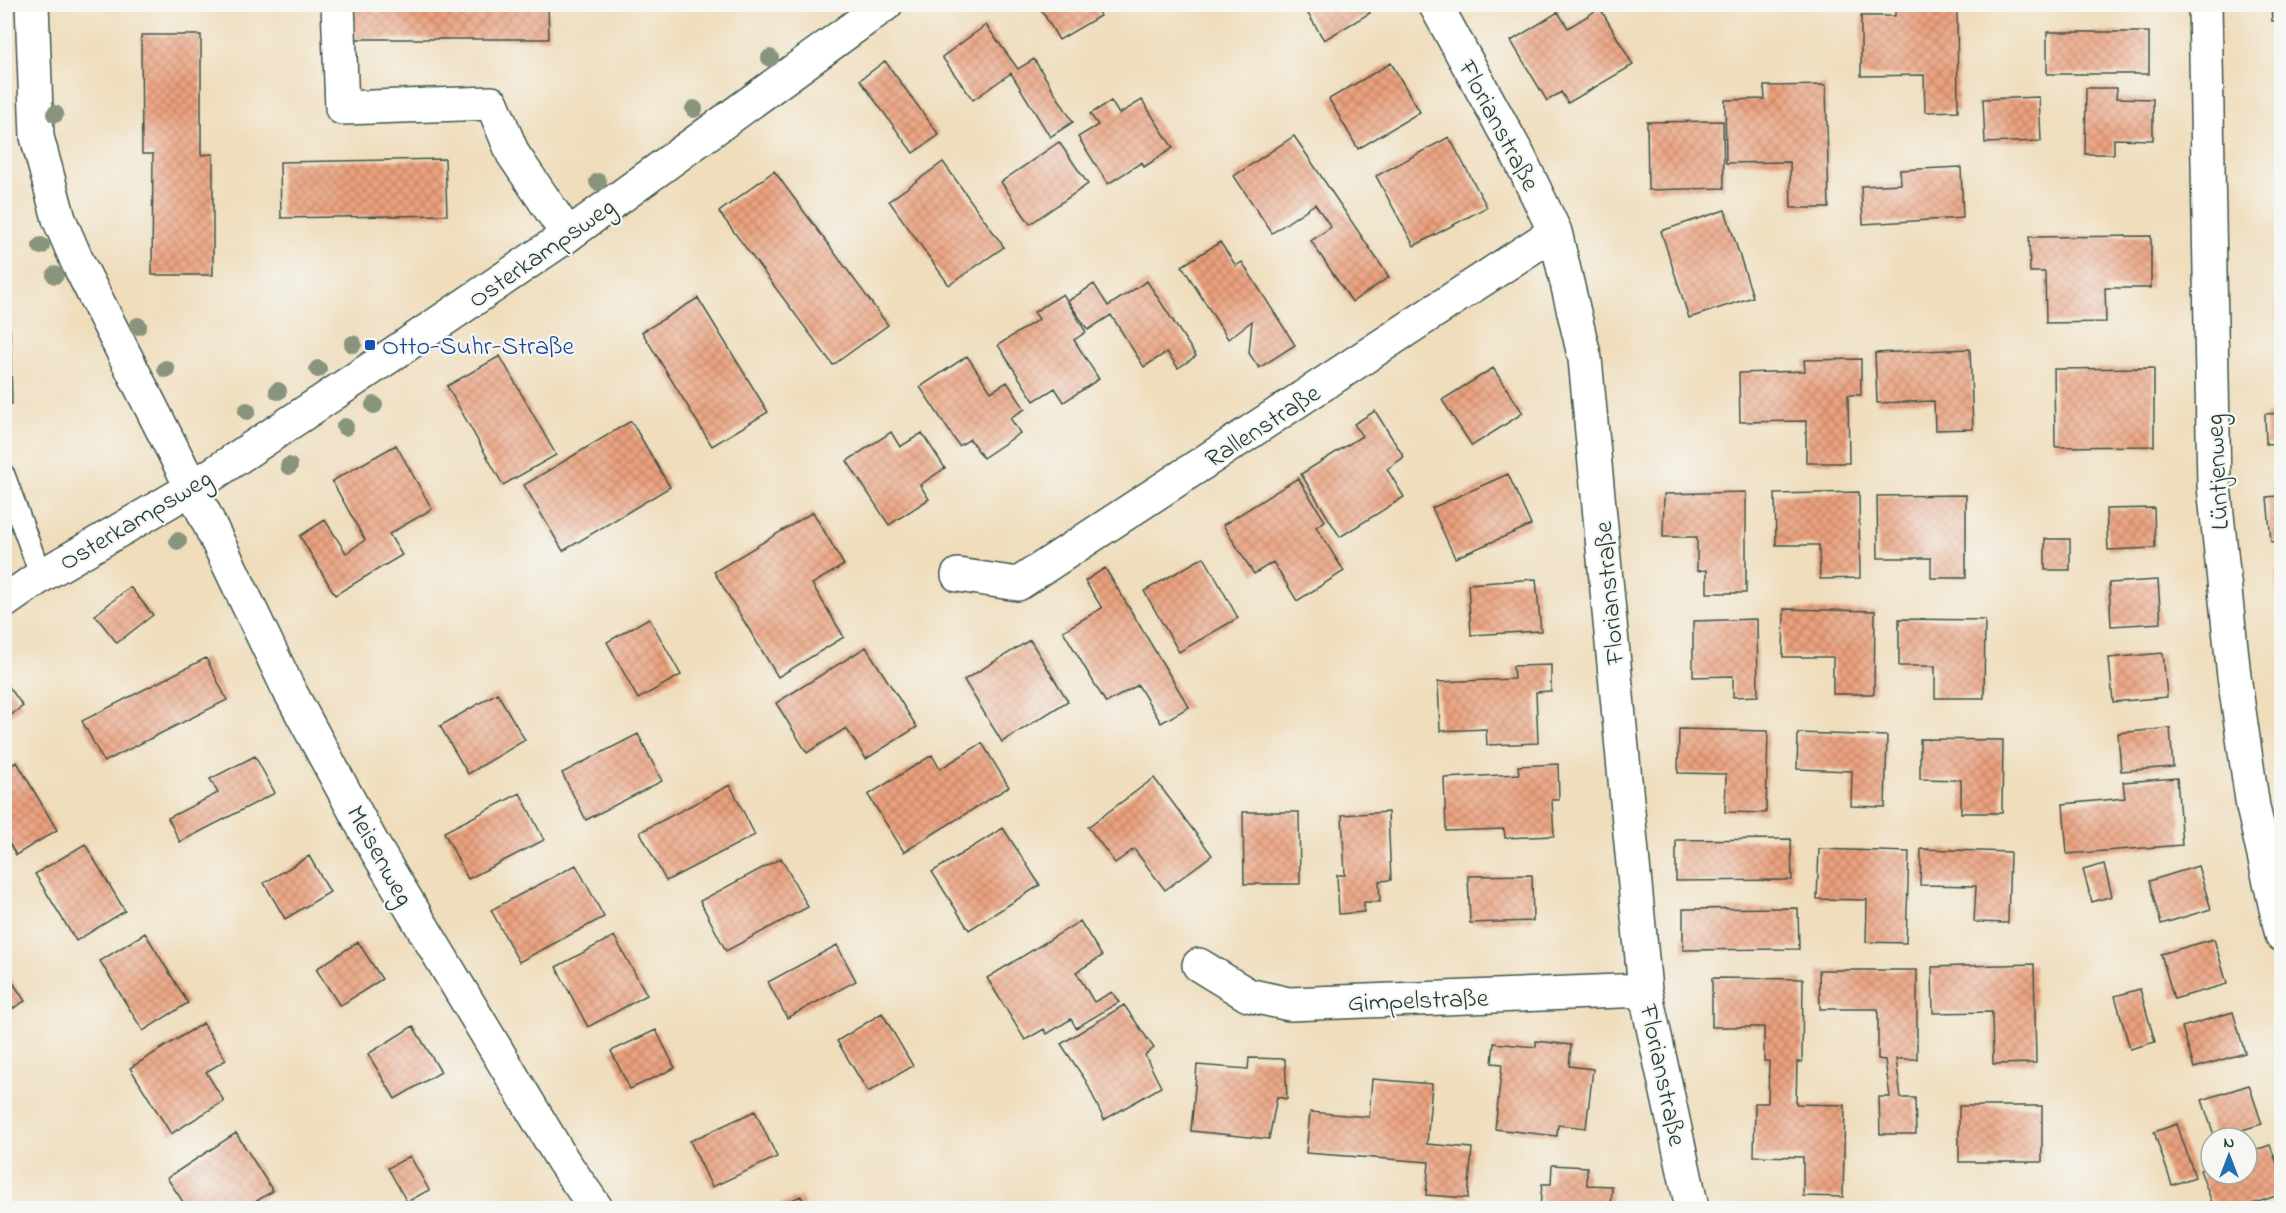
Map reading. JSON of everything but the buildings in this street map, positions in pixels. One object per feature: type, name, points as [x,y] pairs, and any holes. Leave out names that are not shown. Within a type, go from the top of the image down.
[{"type":"street","points":[[32,4],[37,137],[58,219],[192,488]]},
{"type":"street","points":[[338,4],[342,108],[492,103],[513,154],[568,235]]},
{"type":"street","name":"Osterkampsweg","points":[[4,602],[41,576],[192,488],[568,235],[886,4]]},
{"type":"street","name":"Florianstraße","points":[[1435,4],[1519,157],[1555,232],[1586,359],[1645,990],[1692,1209]]},
{"type":"street","name":"Lüntjenweg","points":[[2205,4],[2214,486],[2234,676],[2253,807],[2282,935]]},
{"type":"street","name":"Rallenstraße","points":[[958,575],[1018,584],[1555,232]]},
{"type":"street","name":"Meisenweg","points":[[192,488],[287,686],[372,843],[423,932],[563,1161],[596,1209]]},
{"type":"street","name":"Gimpelstraße","points":[[1199,965],[1248,995],[1289,1004],[1645,990]]},
{"type":"lane","points":[[4,475],[41,576]]},
{"type":"place","name":"Otto-Suhr-Straße","points":[[370,345]]}]
